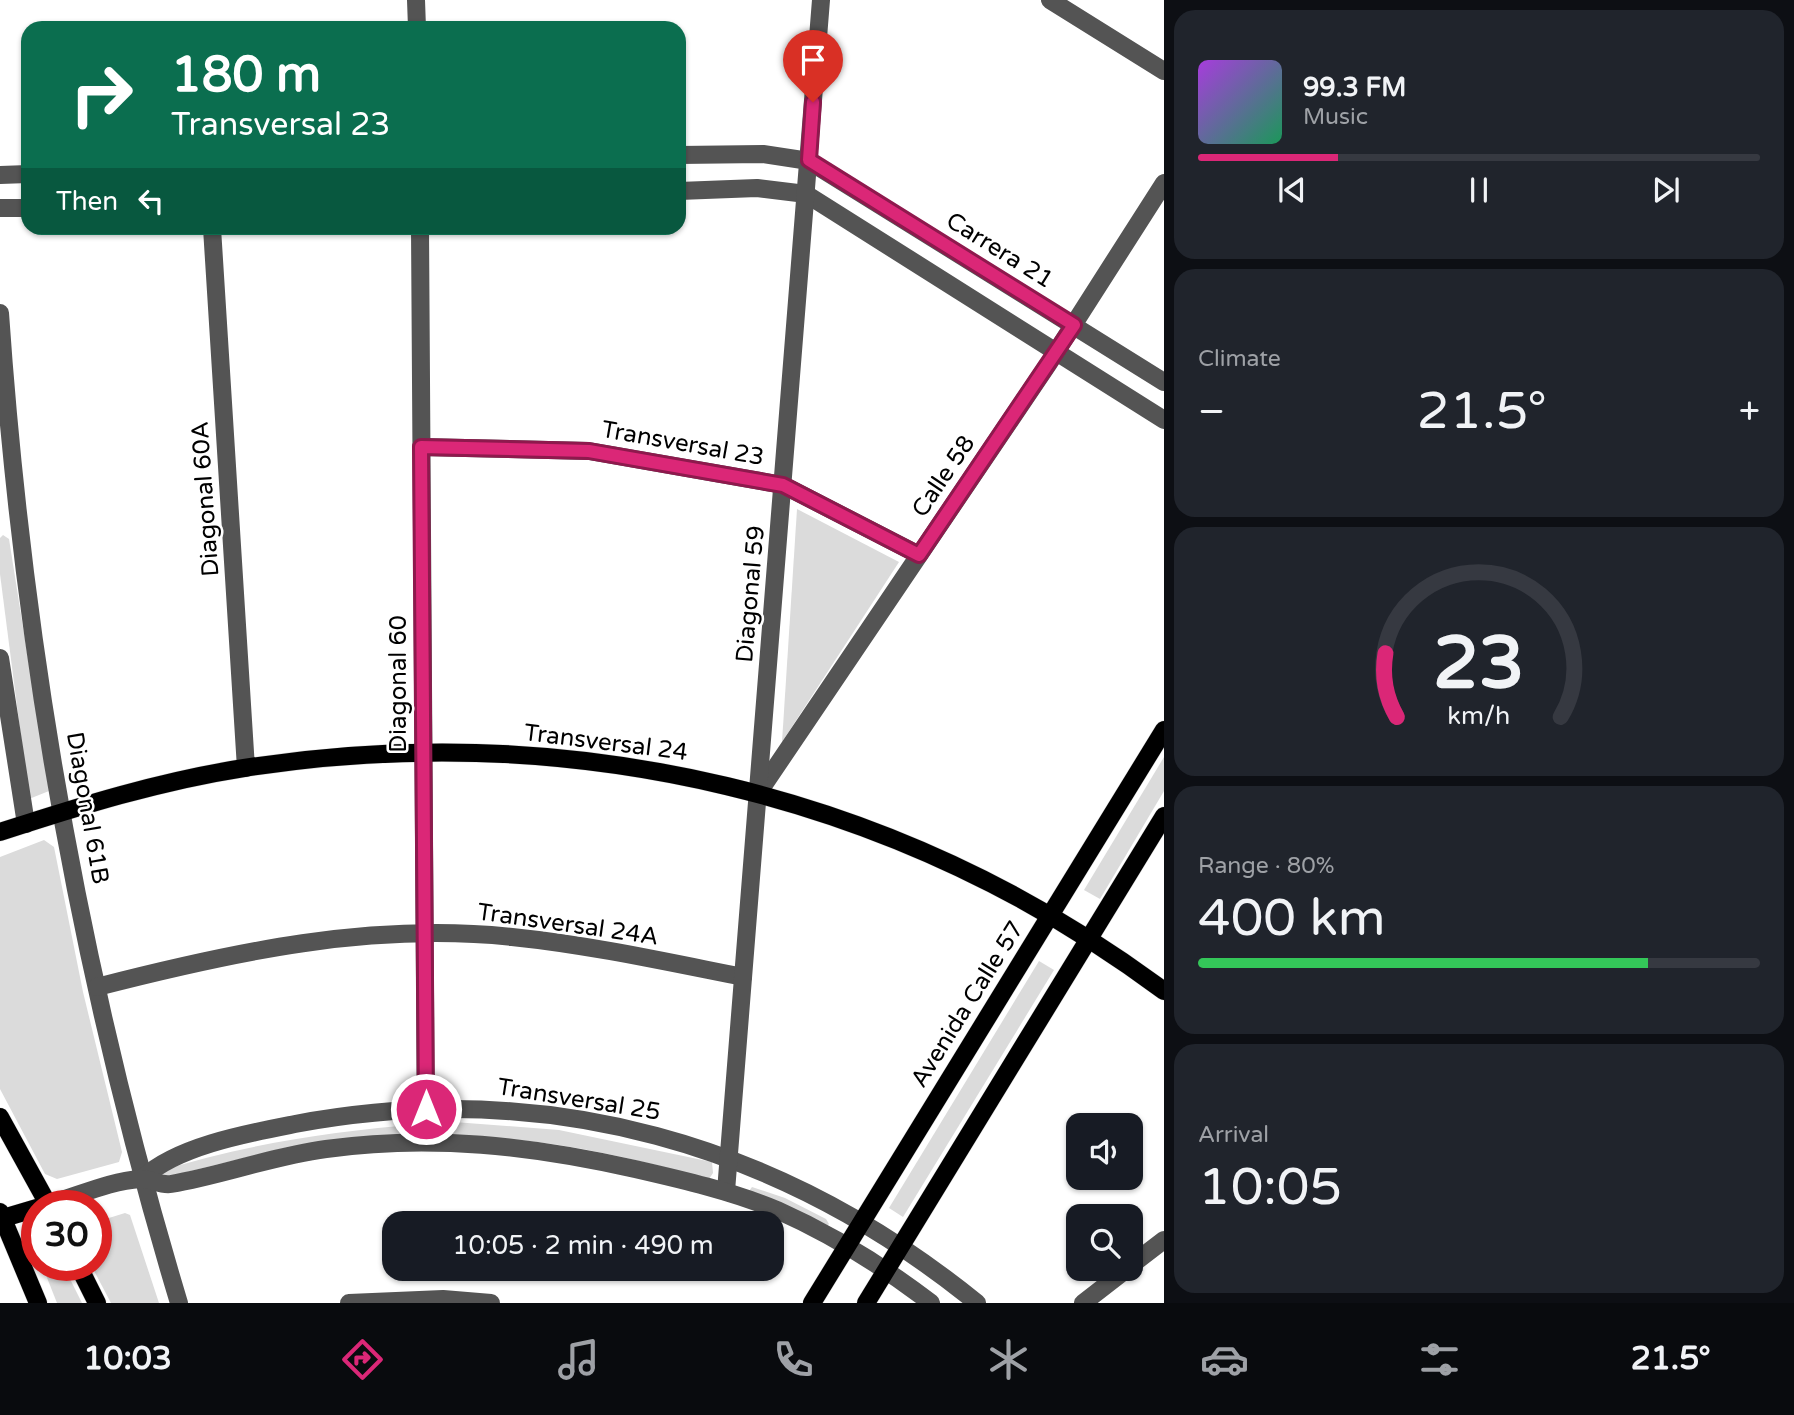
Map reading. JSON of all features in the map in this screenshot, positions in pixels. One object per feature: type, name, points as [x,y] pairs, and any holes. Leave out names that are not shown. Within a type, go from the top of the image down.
[{"type":"main road","name":"Avenida Calle 57","points":[[812,1303],[1164,730]]},
{"type":"main road","name":"Transversal 24","points":[[0,832],[151,787],[246,768],[364,755],[423,753],[509,754],[595,761],[680,774],[758,793],[811,807],[911,844],[1050,915],[1089,938],[1164,991]]},
{"type":"main road","points":[[866,1303],[1164,816]]},
{"type":"main road","points":[[0,1116],[37,1190]]},
{"type":"main road","points":[[21,1212],[1,1217],[38,1303]]},
{"type":"main road","points":[[86,1281],[97,1303]]},
{"type":"street","points":[[416,0],[417,21]]},
{"type":"street","name":"Diagonal 59","points":[[726,1191],[821,0]]},
{"type":"street","points":[[1050,0],[1164,71]]},
{"type":"street","points":[[686,155],[763,154],[809,160]]},
{"type":"street","name":"Carrera 21","points":[[809,160],[1164,382]]},
{"type":"street","points":[[0,175],[21,174]]},
{"type":"street","name":"Calle 58","points":[[758,793],[1056,353],[1164,183]]},
{"type":"street","points":[[686,191],[757,188],[806,194],[1164,420]]},
{"type":"street","points":[[0,208],[21,208]]},
{"type":"street","name":"Diagonal 60A","points":[[212,235],[246,768]]},
{"type":"street","name":"Diagonal 60","points":[[420,235],[426,1141]]},
{"type":"street","name":"Diagonal 61B","points":[[0,313],[8,510],[62,812],[97,987],[143,1178],[179,1303]]},
{"type":"street","name":"Transversal 23","points":[[421,447],[589,451],[783,485],[919,555]]},
{"type":"street","points":[[0,659],[26,824]]},
{"type":"street","name":"Transversal 24A","points":[[97,987],[190,962],[262,947],[424,934],[525,939],[591,947],[743,977]]},
{"type":"street","name":"Transversal 25","points":[[101,1190],[143,1178],[158,1164],[177,1157],[280,1127],[365,1113],[426,1109],[500,1110],[598,1122],[670,1138],[729,1157],[778,1177],[863,1221],[901,1245],[977,1303]]},
{"type":"street","name":"Transversal 25","points":[[143,1178],[172,1184],[324,1149],[426,1141],[484,1143],[539,1151],[602,1162],[726,1191],[779,1211],[886,1270],[930,1303]]},
{"type":"street","points":[[1143,1256],[1164,1240]]},
{"type":"street","points":[[1083,1303],[1111,1281]]},
{"type":"street","points":[[349,1303],[443,1299],[491,1303]]},
{"type":"shaded area","points":[[797,509],[899,562],[782,742]]},
{"type":"shaded area","points":[[3,535],[9,539],[49,791],[29,799],[0,574],[0,538]]},
{"type":"shaded area","points":[[1164,757],[1164,791],[1100,899],[1084,890]]},
{"type":"shaded area","points":[[44,840],[54,847],[83,992],[122,1152],[119,1162],[57,1179],[45,1174],[0,1089],[0,857]]},
{"type":"shaded area","points":[[1039,961],[1054,970],[903,1217],[889,1208]]},
{"type":"shaded area","points":[[454,1122],[559,1130],[712,1162],[713,1173],[709,1179],[582,1149],[518,1140],[453,1137],[449,1131]]},
{"type":"shaded area","points":[[421,1124],[422,1135],[280,1149],[158,1179],[157,1172],[255,1147],[320,1135]]},
{"type":"shaded area","points":[[752,1187],[785,1198],[826,1219],[829,1224],[826,1227],[749,1191]]},
{"type":"shaded area","points":[[125,1213],[130,1215],[159,1303],[111,1303],[99,1281],[112,1281],[112,1217]]},
{"type":"shaded area","points":[[48,1281],[71,1281],[82,1303],[57,1303]]},
{"type":"route","points":[[426,1109],[421,447],[589,451],[783,485],[919,555],[1074,325],[809,160],[813,102]]}]
